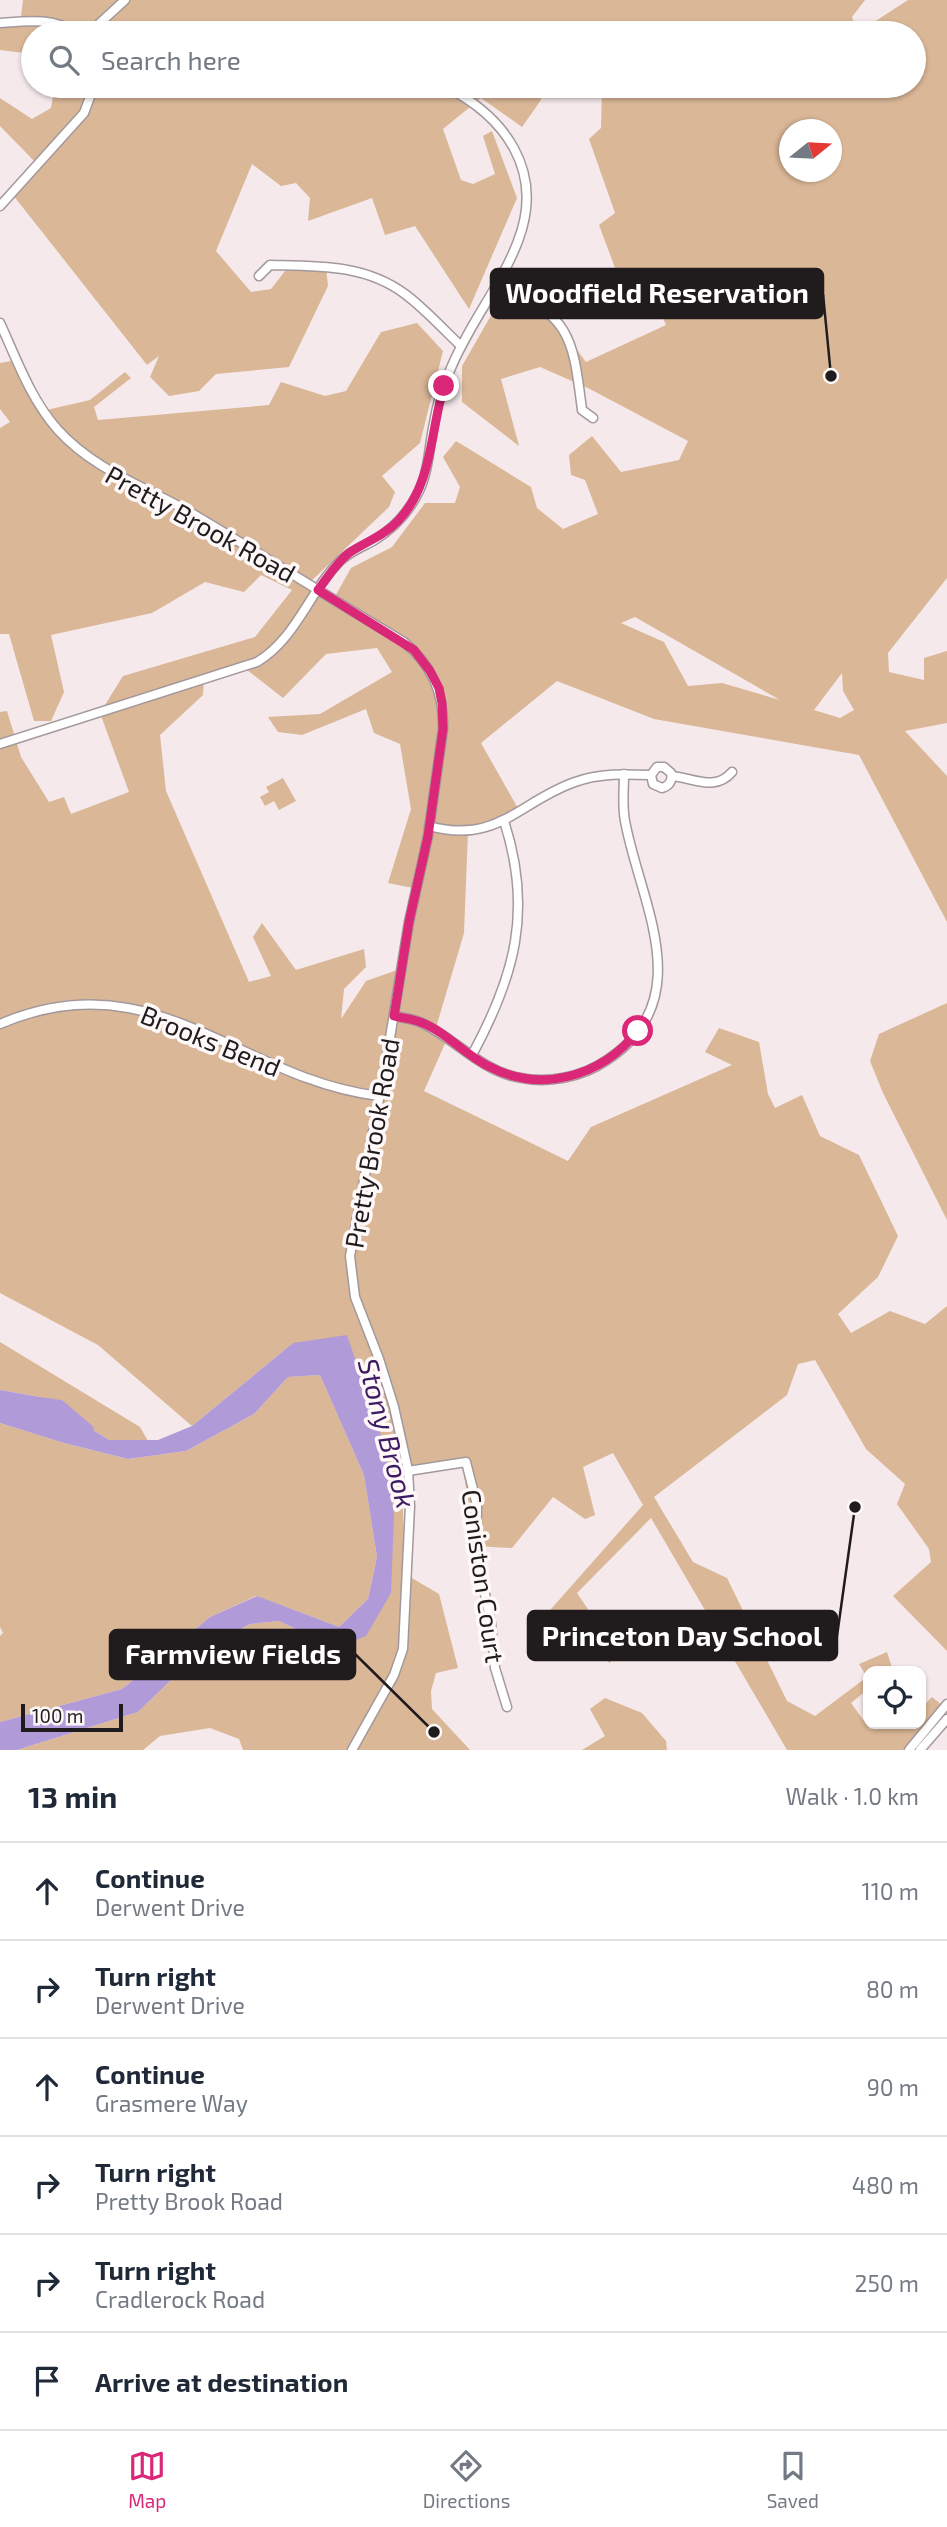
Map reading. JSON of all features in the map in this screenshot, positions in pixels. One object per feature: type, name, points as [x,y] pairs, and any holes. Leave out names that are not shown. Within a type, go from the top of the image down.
[{"type":"street","points":[[102,21],[125,0]]},
{"type":"street","points":[[0,23],[21,22]]},
{"type":"street","points":[[0,206],[83,113],[89,98]]},
{"type":"street","points":[[0,744],[257,662],[285,639],[318,590],[344,558],[386,532],[412,504],[425,472],[444,386],[461,346],[514,252],[523,225],[526,196],[522,168],[512,143],[495,120],[466,98]]},
{"type":"street","points":[[259,276],[270,265],[333,267],[366,274],[406,295],[461,346]]},
{"type":"street","points":[[499,279],[546,309],[561,325],[576,359],[582,410],[593,418]]},
{"type":"street","name":"Pretty Brook Road","points":[[0,323],[37,402],[59,431],[85,456],[100,467],[195,515],[404,642],[424,661],[439,688],[443,729],[429,826],[409,922],[350,1256],[355,1297],[388,1385],[408,1471],[410,1506],[402,1649],[394,1675],[352,1750]]},
{"type":"street","points":[[660,767],[669,770],[672,776],[670,783],[662,788],[653,784],[651,775],[654,769],[660,767]]},
{"type":"street","points":[[672,776],[709,784],[725,780],[732,772]]},
{"type":"street","points":[[394,1016],[422,1022],[488,1066],[514,1077],[543,1080],[571,1077],[610,1059],[631,1040],[646,1018],[658,982],[659,954],[625,821],[624,774]]},
{"type":"street","points":[[429,826],[470,831],[504,821],[574,782],[603,775],[651,775]]},
{"type":"street","points":[[472,1055],[506,984],[515,943],[518,920],[517,879],[504,821]]},
{"type":"street","name":"Brooks Bend","points":[[0,1024],[31,1013],[60,1007],[92,1005],[132,1008],[187,1025],[325,1086],[380,1096]]},
{"type":"street","name":"Coniston Court","points":[[408,1471],[466,1462],[477,1505],[476,1551],[491,1623],[495,1668],[506,1707]]},
{"type":"street","points":[[909,1750],[947,1704]]},
{"type":"street","points":[[920,1750],[947,1719]]},
{"type":"shaded area","points":[[23,0],[865,0],[852,17],[853,21],[21,21],[21,53],[0,50],[0,22],[21,17]]},
{"type":"shaded area","points":[[908,0],[947,0],[947,578],[888,653],[889,672],[924,680],[924,658],[947,651],[947,723],[905,731],[947,776],[947,922],[859,755],[654,719],[557,681],[481,743],[520,812],[468,831],[464,933],[435,1031],[447,1039],[424,1091],[568,1161],[591,1127],[732,1065],[705,1052],[719,1028],[759,1042],[768,1094],[775,1108],[802,1095],[820,1136],[859,1155],[898,1236],[878,1277],[838,1314],[851,1333],[890,1311],[925,1324],[947,1306],[947,1651],[893,1596],[931,1562],[929,1549],[897,1504],[905,1484],[866,1449],[815,1360],[798,1364],[787,1395],[654,1497],[693,1562],[727,1578],[787,1701],[815,1716],[863,1680],[863,1693],[851,1703],[863,1719],[863,1729],[926,1729],[926,1703],[932,1697],[947,1711],[913,1750],[787,1750],[651,1518],[577,1593],[616,1651],[610,1663],[544,1617],[643,1505],[613,1453],[583,1467],[595,1515],[585,1519],[553,1497],[512,1548],[475,1546],[462,1462],[402,1478],[405,1574],[439,1594],[458,1668],[436,1673],[431,1691],[432,1709],[470,1750],[243,1750],[239,1739],[210,1728],[160,1736],[143,1750],[17,1750],[138,1712],[204,1648],[250,1624],[279,1621],[336,1648],[391,1593],[385,1447],[293,1343],[192,1426],[98,1345],[0,1293],[0,712],[7,711],[21,757],[49,802],[64,797],[71,814],[129,792],[100,713],[123,676],[255,637],[292,590],[261,575],[244,592],[205,582],[152,613],[51,635],[64,692],[51,721],[34,721],[9,634],[0,634],[0,428],[10,422],[0,409],[0,363],[17,360],[42,411],[90,400],[125,372],[131,378],[94,407],[98,420],[269,405],[281,382],[325,396],[346,391],[381,332],[417,323],[443,351],[420,443],[382,476],[395,492],[389,507],[308,584],[333,600],[351,568],[392,547],[425,503],[455,503],[460,487],[443,457],[456,441],[531,487],[537,508],[563,529],[598,514],[585,480],[571,475],[569,455],[592,436],[621,472],[679,460],[688,441],[588,388],[540,367],[501,379],[519,446],[462,402],[462,366],[508,286],[548,311],[586,362],[666,325],[643,272],[620,281],[599,225],[615,213],[589,139],[601,128],[602,98],[926,98],[926,21],[876,21]],"holes":[[[635,617],[780,700],[722,683],[688,686],[664,642],[621,623]],[[377,648],[392,672],[320,714],[268,717],[278,732],[302,735],[366,709],[374,733],[400,744],[411,809],[388,883],[418,889],[403,968],[366,981],[341,1019],[344,989],[366,967],[364,949],[296,970],[262,923],[253,937],[271,976],[249,982],[166,791],[160,735],[203,695],[204,678],[242,666],[283,698],[326,654]],[[842,673],[843,691],[854,710],[840,718],[814,710]]]},
{"type":"shaded area","points":[[0,98],[32,119],[51,108],[53,98],[481,98],[443,129],[461,180],[473,184],[495,174],[483,136],[492,131],[517,198],[469,309],[415,226],[385,235],[372,198],[308,221],[310,198],[296,183],[281,186],[252,164],[216,251],[251,292],[271,289],[285,271],[326,268],[328,286],[289,367],[216,374],[199,391],[169,396],[150,377],[159,356],[147,365],[13,195],[38,165],[0,126]]},
{"type":"shaded area","points":[[481,98],[541,98],[522,127]]},
{"type":"shaded area","points":[[283,778],[296,801],[279,810],[274,801],[265,806],[260,797],[269,792],[266,787]]},
{"type":"shaded area","points":[[947,1003],[947,1220],[883,1093],[870,1061],[879,1034]]},
{"type":"shaded area","name":"Stony Brook","points":[[347,1335],[385,1447],[394,1515],[391,1593],[366,1636],[336,1648],[279,1621],[250,1624],[204,1648],[138,1712],[17,1750],[0,1750],[0,1722],[122,1689],[210,1617],[257,1596],[339,1627],[368,1599],[377,1557],[364,1475],[320,1375],[288,1377],[254,1414],[186,1451],[128,1459],[0,1423],[0,1390],[40,1397],[109,1440],[158,1440],[192,1426],[293,1343]]},
{"type":"shaded area","points":[[0,1342],[140,1427],[148,1441],[109,1440],[40,1397],[0,1390]]},
{"type":"shaded area","points":[[320,1375],[364,1475],[377,1557],[368,1599],[339,1627],[256,1596],[210,1617],[122,1689],[0,1722],[0,1636],[3,1633],[0,1627],[0,1423],[128,1459],[186,1451],[254,1414],[288,1377]]},
{"type":"shaded area","points":[[887,1652],[891,1666],[863,1666],[863,1670],[859,1664]]},
{"type":"shaded area","points":[[605,1698],[642,1713],[666,1741],[667,1750],[582,1750],[605,1736],[590,1709]]},
{"type":"waterway","name":"Stony Brook","points":[[39,1403],[60,1406],[88,1430]]},
{"type":"place","name":"Woodfield Reservation","points":[[831,376]]},
{"type":"place","name":"Princeton Day School","points":[[855,1507]]},
{"type":"place","name":"Farmview Fields","points":[[434,1732]]},
{"type":"route","points":[[444,386],[427,465],[412,504],[386,532],[344,558],[318,590],[414,650],[424,661],[439,688],[442,703],[443,729],[428,836],[409,922],[394,1016],[422,1022],[479,1061],[501,1072],[514,1077],[543,1080],[571,1077],[597,1067],[621,1050],[638,1031]]}]
